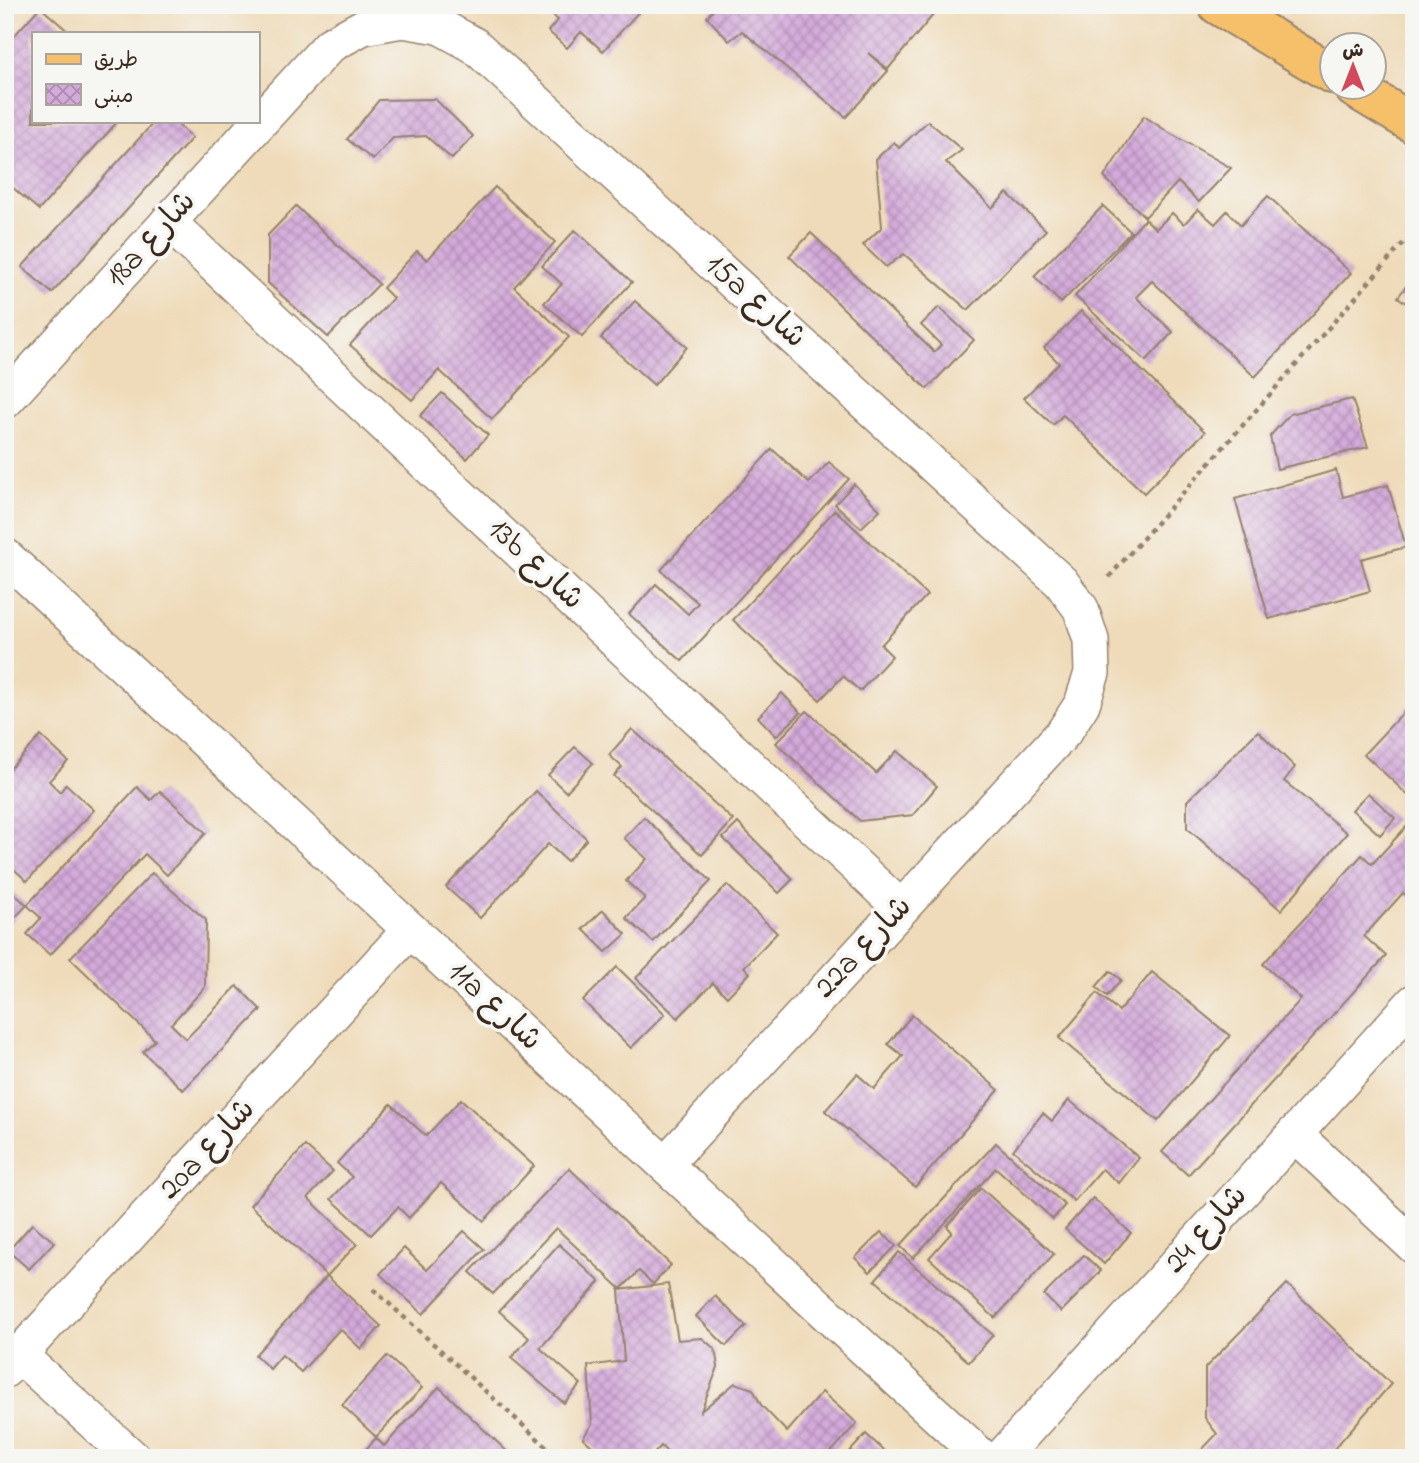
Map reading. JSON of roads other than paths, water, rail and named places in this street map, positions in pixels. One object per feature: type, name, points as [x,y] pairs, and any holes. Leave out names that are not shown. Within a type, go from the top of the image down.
[{"type":"main road","points":[[1219,5],[1318,65]]},
{"type":"main road","points":[[1377,102],[1414,124]]},
{"type":"street","name":"15a شارع","points":[[299,78],[330,45],[363,27],[402,20],[439,26],[474,45],[1061,582],[1081,609],[1091,640],[1092,673],[1082,704],[1064,732]]},
{"type":"street","name":"18a شارع","points":[[5,401],[299,78]]},
{"type":"street","name":"13b شارع","points":[[168,222],[901,908]]},
{"type":"street","name":"11a شارع","points":[[5,556],[983,1458]]},
{"type":"street","name":"22a شارع","points":[[665,1164],[1064,732]]},
{"type":"street","name":"20a شارع","points":[[12,1362],[410,930]]},
{"type":"street","name":"شارع 24","points":[[1000,1458],[1414,1002]]},
{"type":"street","points":[[1294,1134],[1414,1246]]},
{"type":"street","points":[[12,1362],[133,1458]]}]
